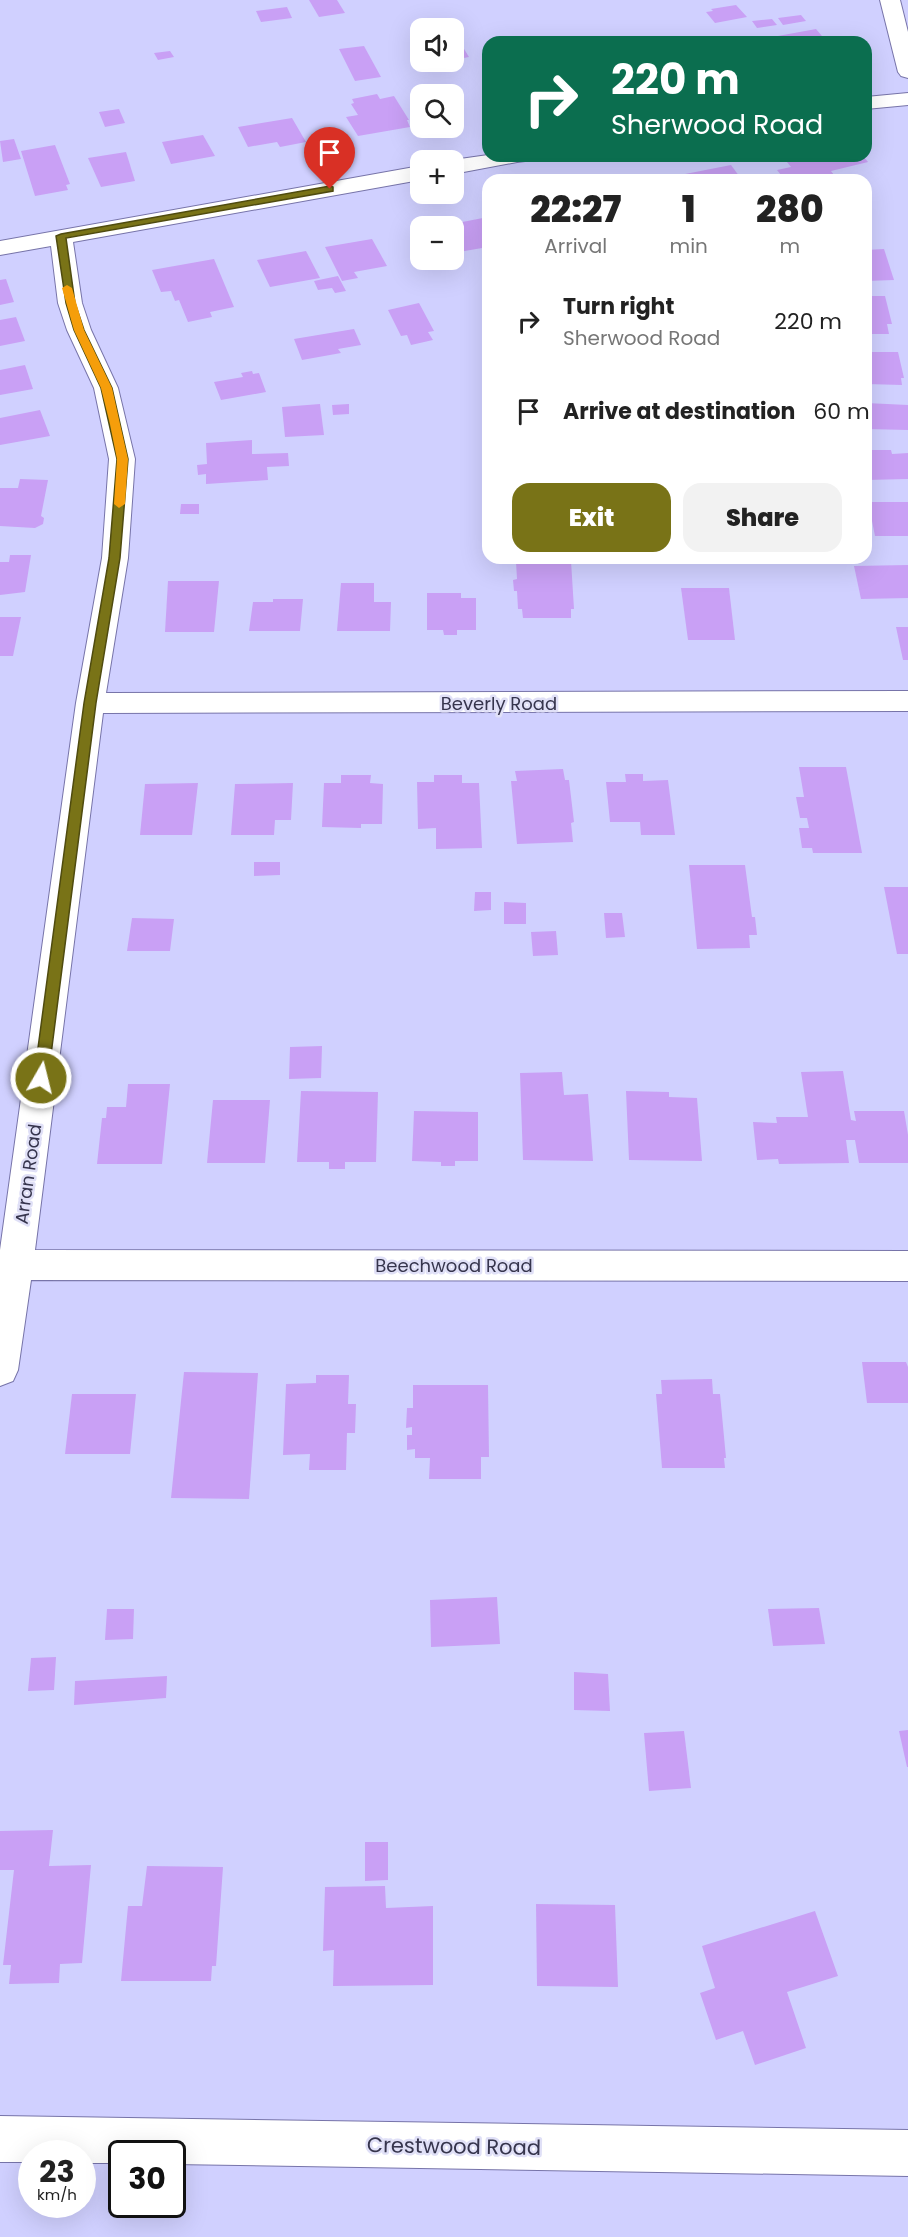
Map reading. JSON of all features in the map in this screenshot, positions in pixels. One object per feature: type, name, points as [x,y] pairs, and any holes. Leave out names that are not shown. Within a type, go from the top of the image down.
[{"type":"street","points":[[890,0],[908,72]]},
{"type":"street","points":[[872,102],[908,99]]},
{"type":"street","points":[[464,165],[482,162]]},
{"type":"street","points":[[0,248],[410,175]]},
{"type":"street","name":"Arran Road","points":[[0,1370],[8,1265],[90,703],[115,558],[122,459],[106,388],[79,330],[70,303],[61,236]]},
{"type":"street","name":"Beverly Road","points":[[90,703],[908,701]]},
{"type":"street","name":"Beechwood Road","points":[[8,1265],[908,1266]]},
{"type":"street","name":"Crestwood Road","points":[[0,2139],[908,2153]]},
{"type":"building","points":[[309,0],[337,0],[345,13],[319,17]]},
{"type":"building","points":[[736,5],[747,17],[715,23],[706,12],[713,11],[711,9]]},
{"type":"building","points":[[287,7],[292,18],[261,22],[256,11]]},
{"type":"building","points":[[801,15],[806,21],[783,25],[778,18]]},
{"type":"building","points":[[772,19],[777,25],[757,28],[752,21]]},
{"type":"building","points":[[816,29],[822,36],[778,36]]},
{"type":"building","points":[[364,46],[381,77],[355,81],[339,49]]},
{"type":"building","points":[[464,49],[469,57],[464,58]]},
{"type":"building","points":[[170,51],[174,57],[158,60],[154,53]]},
{"type":"building","points":[[377,94],[380,99],[394,96],[409,120],[407,120],[410,127],[358,136],[346,117],[358,115],[351,104],[354,103],[352,99]]},
{"type":"building","points":[[119,109],[125,123],[105,127],[99,112]]},
{"type":"building","points":[[292,118],[306,142],[280,147],[277,142],[248,147],[238,127]]},
{"type":"building","points":[[203,135],[215,156],[171,164],[162,142]]},
{"type":"building","points":[[14,139],[21,159],[3,162],[0,141]]},
{"type":"building","points":[[55,145],[70,184],[66,185],[68,190],[35,196],[21,151]]},
{"type":"building","points":[[126,152],[135,181],[101,187],[88,158]]},
{"type":"building","points":[[787,162],[868,162],[831,171],[833,174],[780,174],[777,170],[791,167]]},
{"type":"building","points":[[731,165],[738,174],[685,174]]},
{"type":"building","points":[[482,218],[482,248],[464,251],[464,222]]},
{"type":"building","points":[[372,239],[387,266],[354,272],[358,278],[342,281],[325,247]]},
{"type":"building","points":[[884,249],[894,280],[872,281],[872,250]]},
{"type":"building","points":[[306,251],[320,278],[270,287],[257,260]]},
{"type":"building","points":[[214,259],[234,307],[210,312],[212,317],[188,322],[179,300],[175,301],[171,291],[161,292],[152,270]]},
{"type":"building","points":[[338,276],[346,291],[335,293],[332,288],[318,290],[314,281]]},
{"type":"building","points":[[6,279],[14,302],[0,305],[0,280]]},
{"type":"building","points":[[872,296],[885,296],[892,324],[887,324],[889,334],[872,334]]},
{"type":"building","points":[[419,303],[434,331],[428,332],[433,340],[411,345],[407,335],[401,336],[388,310]]},
{"type":"building","points":[[16,317],[25,341],[0,346],[0,320]]},
{"type":"building","points":[[354,329],[361,345],[338,349],[341,353],[302,360],[294,339]]},
{"type":"building","points":[[872,352],[898,352],[904,378],[901,378],[902,385],[872,384]]},
{"type":"building","points":[[25,365],[33,389],[0,395],[0,370]]},
{"type":"building","points":[[252,371],[253,374],[259,373],[266,392],[221,400],[214,382],[243,377],[241,373]]},
{"type":"building","points":[[872,403],[908,405],[908,430],[872,429]]},
{"type":"building","points":[[320,404],[324,435],[285,437],[282,407]]},
{"type":"building","points":[[349,404],[349,414],[333,415],[332,405]]},
{"type":"building","points":[[40,410],[50,436],[0,445],[0,418]]},
{"type":"building","points":[[252,440],[252,454],[288,453],[289,466],[267,467],[268,480],[206,484],[206,474],[198,475],[197,465],[207,464],[206,443]]},
{"type":"building","points":[[872,450],[891,450],[892,454],[908,453],[908,479],[872,480]]},
{"type":"building","points":[[20,479],[48,480],[41,516],[44,518],[43,524],[35,528],[0,526],[0,488],[18,488]]},
{"type":"building","points":[[872,502],[908,502],[908,536],[875,536]]},
{"type":"building","points":[[181,504],[199,504],[199,514],[180,514]]},
{"type":"building","points":[[10,555],[31,555],[25,592],[0,595],[0,562],[9,562]]},
{"type":"building","points":[[516,564],[571,564],[574,609],[571,609],[571,618],[523,618],[522,609],[518,609],[517,591],[514,591],[513,580],[517,579]]},
{"type":"building","points":[[908,565],[908,598],[861,599],[854,566]]},
{"type":"building","points":[[168,581],[219,581],[214,632],[165,632]]},
{"type":"building","points":[[341,583],[374,583],[374,602],[391,602],[390,631],[337,631]]},
{"type":"building","points":[[681,588],[729,588],[735,640],[688,640]]},
{"type":"building","points":[[427,593],[461,593],[461,598],[476,598],[476,630],[457,630],[457,635],[444,635],[443,630],[427,630]]},
{"type":"building","points":[[273,599],[303,599],[300,631],[249,631],[253,602],[273,602]]},
{"type":"building","points":[[0,617],[21,617],[13,656],[0,656]]},
{"type":"building","points":[[896,627],[908,627],[908,660],[903,660]]},
{"type":"building","points":[[799,767],[846,767],[862,853],[813,853],[812,848],[802,848],[799,828],[809,828],[807,818],[800,818],[796,797],[804,797]]},
{"type":"building","points":[[563,769],[565,780],[569,780],[574,822],[571,823],[573,842],[517,844],[511,781],[517,781],[515,771]]},
{"type":"building","points":[[625,774],[643,774],[643,781],[668,780],[675,835],[641,835],[640,822],[610,822],[606,782],[626,782]]},
{"type":"building","points":[[341,775],[371,775],[370,783],[383,784],[382,824],[361,824],[361,828],[322,827],[324,783],[341,783]]},
{"type":"building","points":[[434,775],[462,775],[462,783],[479,783],[482,848],[436,849],[436,828],[418,829],[417,782],[434,782]]},
{"type":"building","points":[[198,783],[192,835],[140,835],[145,784]]},
{"type":"building","points":[[293,783],[291,820],[275,820],[274,835],[231,835],[235,784]]},
{"type":"building","points":[[254,862],[280,862],[280,875],[254,876]]},
{"type":"building","points":[[689,865],[745,865],[752,917],[755,917],[757,935],[749,935],[750,948],[697,949]]},
{"type":"building","points":[[884,887],[908,887],[908,954],[897,954]]},
{"type":"building","points":[[475,892],[491,892],[491,910],[474,911]]},
{"type":"building","points":[[504,902],[526,903],[526,924],[504,924]]},
{"type":"building","points":[[604,913],[622,913],[625,937],[606,938]]},
{"type":"building","points":[[132,918],[174,919],[170,951],[127,951]]},
{"type":"building","points":[[556,931],[558,955],[533,956],[531,932]]},
{"type":"building","points":[[322,1046],[321,1078],[289,1079],[290,1047]]},
{"type":"building","points":[[843,1071],[851,1120],[856,1121],[854,1111],[904,1111],[908,1135],[908,1163],[859,1163],[855,1140],[846,1140],[849,1163],[779,1164],[778,1159],[757,1160],[753,1122],[777,1123],[776,1117],[808,1117],[801,1072]]},
{"type":"building","points":[[562,1072],[564,1095],[588,1094],[593,1161],[523,1160],[520,1073]]},
{"type":"building","points":[[128,1084],[170,1084],[162,1164],[97,1164],[102,1118],[106,1118],[107,1107],[126,1107]]},
{"type":"building","points":[[301,1091],[378,1092],[376,1162],[345,1162],[345,1169],[329,1169],[329,1162],[297,1162]]},
{"type":"building","points":[[626,1091],[669,1092],[669,1097],[697,1098],[702,1161],[629,1160]]},
{"type":"building","points":[[213,1100],[270,1100],[265,1163],[207,1163]]},
{"type":"building","points":[[414,1111],[478,1112],[478,1161],[455,1161],[455,1166],[441,1166],[441,1162],[412,1161]]},
{"type":"building","points":[[862,1362],[906,1362],[908,1403],[867,1403]]},
{"type":"building","points":[[184,1372],[258,1373],[249,1499],[171,1498]]},
{"type":"building","points":[[316,1375],[349,1375],[348,1404],[356,1404],[355,1433],[347,1433],[346,1470],[309,1470],[310,1454],[283,1455],[286,1384],[316,1383]]},
{"type":"building","points":[[712,1379],[713,1394],[720,1394],[725,1468],[662,1468],[656,1394],[662,1394],[661,1380]]},
{"type":"building","points":[[413,1385],[488,1385],[489,1457],[481,1457],[481,1479],[429,1479],[430,1458],[415,1458],[415,1449],[407,1450],[407,1435],[412,1435],[412,1427],[406,1428],[407,1408],[413,1408]]},
{"type":"building","points":[[72,1394],[136,1394],[130,1454],[65,1454]]},
{"type":"building","points":[[497,1597],[500,1644],[431,1647],[430,1600]]},
{"type":"building","points":[[819,1608],[825,1644],[773,1646],[768,1609]]},
{"type":"building","points":[[107,1609],[134,1609],[133,1639],[105,1640]]},
{"type":"building","points":[[56,1657],[54,1690],[28,1691],[31,1658]]},
{"type":"building","points":[[574,1672],[608,1674],[610,1711],[574,1710]]},
{"type":"building","points":[[167,1676],[166,1698],[74,1705],[75,1681]]},
{"type":"building","points":[[908,1730],[908,1767],[907,1767],[899,1731]]},
{"type":"building","points":[[684,1731],[691,1788],[649,1791],[644,1733]]},
{"type":"building","points":[[53,1830],[49,1866],[91,1865],[82,1963],[60,1964],[59,1983],[9,1984],[11,1965],[3,1965],[14,1870],[0,1870],[0,1831]]},
{"type":"building","points":[[365,1842],[388,1842],[388,1880],[365,1881]]},
{"type":"building","points":[[147,1866],[223,1867],[216,1966],[212,1966],[211,1981],[121,1981],[128,1906],[142,1906]]},
{"type":"building","points":[[385,1886],[386,1908],[433,1906],[433,1985],[333,1986],[334,1950],[323,1951],[325,1887]]},
{"type":"building","points":[[536,1904],[615,1905],[618,1987],[537,1986]]},
{"type":"building","points":[[815,1911],[838,1976],[787,1992],[806,2048],[755,2065],[743,2031],[716,2040],[700,1993],[715,1988],[702,1946]]},
{"type":"slow traffic","points":[[67,288],[79,330],[96,361],[106,388],[115,424],[122,459],[119,504]]},
{"type":"route","points":[[41,1078],[90,703],[115,558],[122,459],[106,388],[96,361],[79,330],[70,303],[61,236],[330,189]]}]
